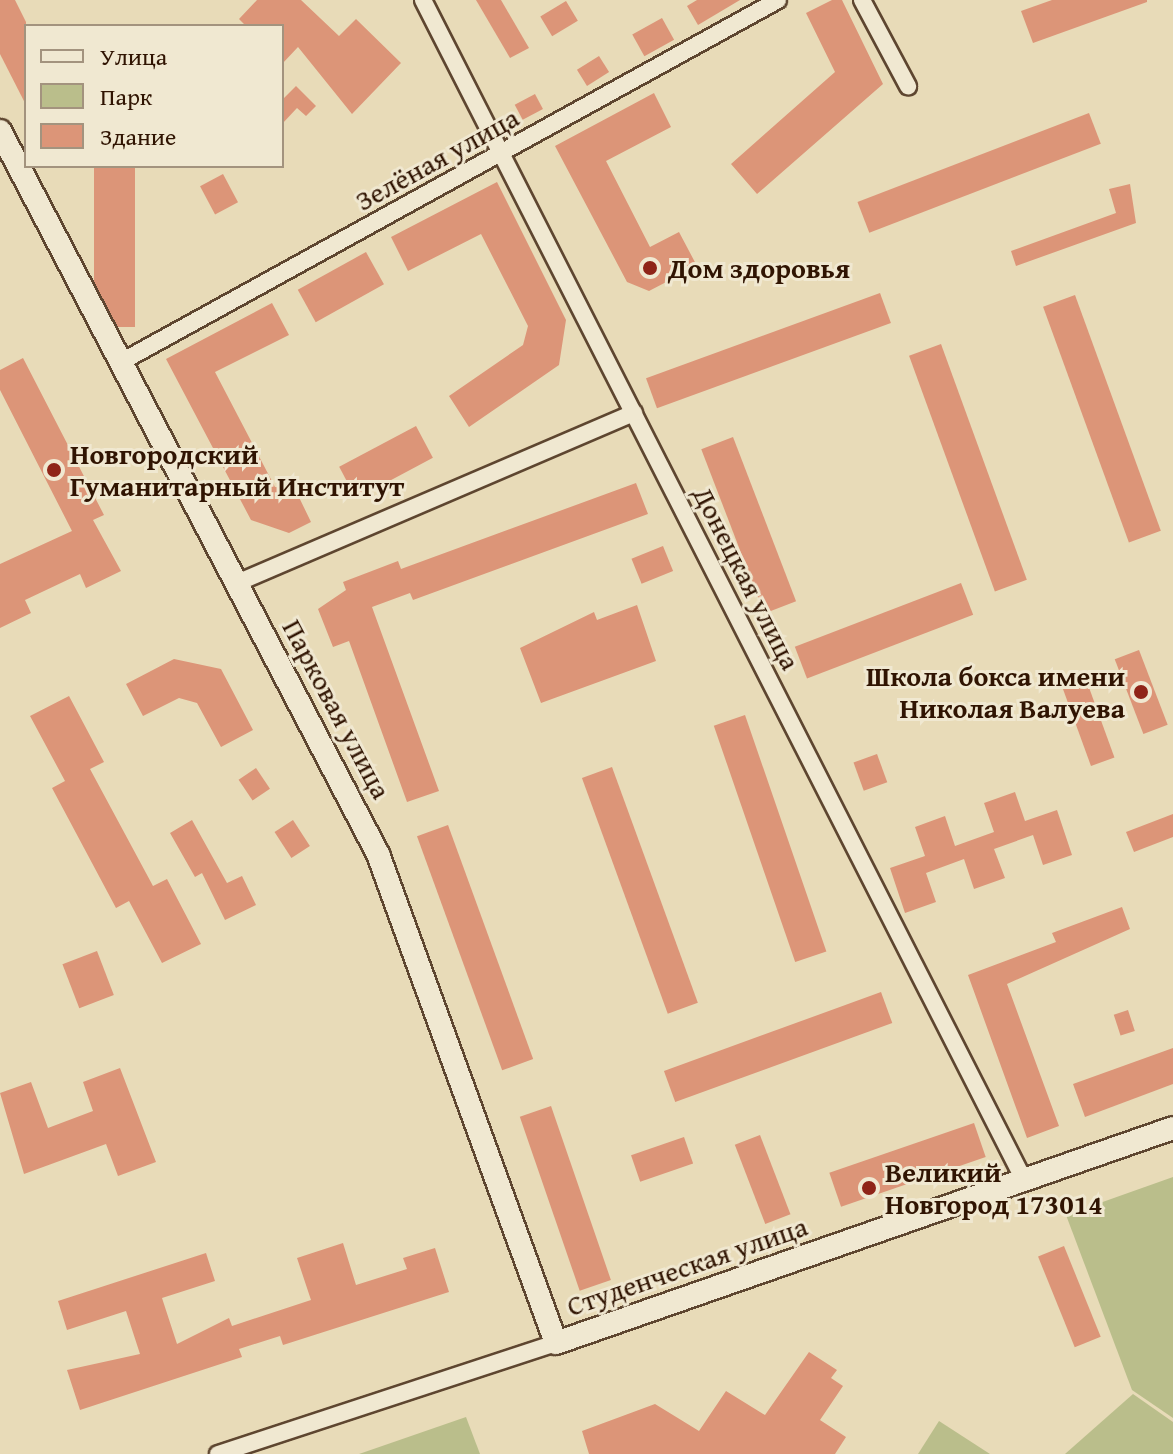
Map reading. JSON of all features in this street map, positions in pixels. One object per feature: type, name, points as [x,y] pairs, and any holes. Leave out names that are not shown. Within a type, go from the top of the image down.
[{"type":"street","name":"Донецкая улица","points":[[423,0],[1024,1180]]},
{"type":"street","name":"Зелёная улица","points":[[121,362],[778,0]]},
{"type":"street","points":[[862,0],[908,86]]},
{"type":"street","name":"Парковая улица","points":[[0,131],[378,854],[556,1343]]},
{"type":"street","points":[[237,583],[634,413]]},
{"type":"street","name":"Студенческая улица","points":[[218,1454],[556,1343],[1173,1128]]},
{"type":"green space","points":[[1173,1177],[1173,1418],[1132,1390],[1066,1215]]},
{"type":"green space","points":[[1133,1394],[1173,1422],[1173,1454],[1065,1454]]},
{"type":"green space","points":[[466,1417],[480,1454],[359,1454]]},
{"type":"green space","points":[[939,1421],[990,1454],[918,1454]]},
{"type":"building","points":[[0,0],[15,0],[26,22],[24,101],[0,54]]},
{"type":"building","points":[[257,0],[301,0],[339,36],[356,19],[401,63],[352,114],[298,47],[284,62],[284,24],[244,24],[239,19]]},
{"type":"building","points":[[476,0],[501,0],[529,48],[510,58]]},
{"type":"building","points":[[697,0],[740,0],[698,25],[687,6]]},
{"type":"building","points":[[832,0],[842,0],[883,84],[757,194],[731,164],[835,72],[806,13]]},
{"type":"building","points":[[1052,0],[1147,2],[1033,43],[1021,11]]},
{"type":"building","points":[[566,1],[578,21],[552,36],[540,16]]},
{"type":"building","points":[[662,18],[674,40],[644,56],[632,34]]},
{"type":"building","points":[[599,56],[609,72],[587,86],[577,70]]},
{"type":"building","points":[[296,86],[316,106],[306,116],[297,108],[284,122],[284,98]]},
{"type":"building","points":[[654,93],[671,127],[606,161],[650,247],[679,232],[697,266],[649,291],[627,282],[555,146]]},
{"type":"building","points":[[535,94],[543,109],[523,120],[515,105]]},
{"type":"building","points":[[1089,113],[1101,144],[869,233],[857,202]]},
{"type":"building","points":[[94,168],[135,168],[135,327],[94,327]]},
{"type":"building","points":[[223,174],[238,202],[215,214],[200,186]]},
{"type":"building","points":[[497,182],[566,320],[559,365],[469,427],[449,396],[523,345],[528,326],[481,234],[408,271],[391,237]]},
{"type":"building","points":[[1130,184],[1136,223],[1016,266],[1011,251],[1116,213],[1109,189]]},
{"type":"building","points":[[366,252],[384,284],[316,322],[298,290]]},
{"type":"building","points":[[880,293],[891,323],[657,408],[646,378]]},
{"type":"building","points":[[1075,295],[1161,531],[1129,542],[1043,307]]},
{"type":"building","points":[[272,303],[289,335],[215,372],[275,487],[295,489],[311,522],[289,533],[251,520],[166,359]]},
{"type":"building","points":[[941,344],[1027,580],[995,591],[909,356]]},
{"type":"building","points":[[23,358],[104,515],[93,520],[121,571],[86,588],[80,574],[25,600],[31,613],[0,628],[0,564],[72,531],[0,390],[0,370]]},
{"type":"building","points":[[416,426],[433,458],[356,499],[339,467]]},
{"type":"building","points":[[733,437],[796,601],[764,613],[701,449]]},
{"type":"building","points":[[636,483],[648,514],[413,600],[410,593],[372,607],[439,791],[407,802],[349,641],[333,647],[318,609],[346,590],[343,582],[398,561],[401,569]]},
{"type":"building","points":[[663,546],[673,571],[642,584],[631,559]]},
{"type":"building","points":[[961,583],[973,615],[807,679],[795,647]]},
{"type":"building","points":[[637,605],[656,661],[541,703],[520,648],[594,612],[597,620]]},
{"type":"building","name":"Школа бокса имени Николая Валуева","points":[[1139,650],[1168,725],[1143,734],[1115,659]]},
{"type":"building","points":[[174,659],[221,669],[253,730],[221,747],[197,703],[179,698],[143,716],[126,684]]},
{"type":"building","points":[[1083,671],[1114,757],[1091,766],[1060,680]]},
{"type":"building","points":[[69,696],[104,762],[90,769],[153,886],[167,879],[201,944],[162,963],[129,901],[116,908],[52,788],[65,781],[30,716]]},
{"type":"building","points":[[745,715],[826,951],[795,962],[714,726]]},
{"type":"building","points":[[877,754],[887,782],[864,791],[854,763]]},
{"type":"building","points":[[612,767],[698,1003],[668,1014],[582,778]]},
{"type":"building","points":[[256,768],[270,789],[253,800],[239,780]]},
{"type":"building","points":[[1015,792],[1025,821],[1057,810],[1072,855],[1043,865],[1033,835],[994,849],[1005,878],[974,889],[964,859],[926,873],[936,902],[905,913],[890,868],[925,856],[915,827],[945,816],[955,846],[994,832],[984,803]]},
{"type":"building","points":[[1173,814],[1173,837],[1134,852],[1126,832]]},
{"type":"building","points":[[192,820],[227,883],[242,876],[256,905],[225,920],[202,873],[195,877],[170,833]]},
{"type":"building","points":[[293,820],[310,846],[291,858],[275,832]]},
{"type":"building","points":[[448,825],[533,1059],[502,1070],[417,836]]},
{"type":"building","points":[[1122,907],[1130,929],[1007,984],[1059,1126],[1027,1138],[968,975],[1056,942],[1052,933]]},
{"type":"building","points":[[97,951],[114,995],[79,1008],[62,964]]},
{"type":"building","points":[[881,992],[892,1023],[675,1102],[664,1071]]},
{"type":"building","points":[[1128,1010],[1135,1031],[1121,1036],[1114,1015]]},
{"type":"building","points":[[1173,1048],[1173,1084],[1085,1117],[1073,1084]]},
{"type":"building","points":[[120,1068],[156,1162],[118,1176],[106,1144],[24,1174],[0,1093],[31,1082],[48,1128],[93,1111],[83,1082]]},
{"type":"building","points":[[551,1106],[611,1280],[580,1291],[520,1117]]},
{"type":"building","points":[[974,1123],[986,1157],[841,1207],[829,1173]]},
{"type":"building","points":[[760,1135],[790,1214],[765,1224],[735,1145]]},
{"type":"building","points":[[684,1137],[693,1163],[640,1182],[631,1155]]},
{"type":"building","points":[[343,1243],[356,1285],[407,1269],[403,1258],[435,1248],[449,1292],[283,1345],[280,1336],[239,1349],[242,1357],[80,1410],[67,1370],[140,1354],[126,1311],[67,1330],[58,1301],[206,1253],[215,1281],[162,1298],[177,1344],[229,1318],[232,1326],[311,1300],[297,1258]]},
{"type":"building","points":[[1064,1246],[1101,1337],[1075,1347],[1038,1256]]},
{"type":"building","points":[[809,1352],[837,1370],[831,1378],[843,1386],[820,1420],[846,1437],[835,1454],[589,1454],[582,1431],[655,1404],[699,1431],[726,1391],[765,1415]]},
{"type":"place","name":"Дом здоровья","points":[[650,268]]},
{"type":"place","name":"Новгородский Гуманитарный Институт","points":[[54,470]]},
{"type":"place","name":"Школа бокса имени Николая Валуева","points":[[1141,692]]},
{"type":"place","name":"Великий Новгород 173014","points":[[869,1188]]}]
